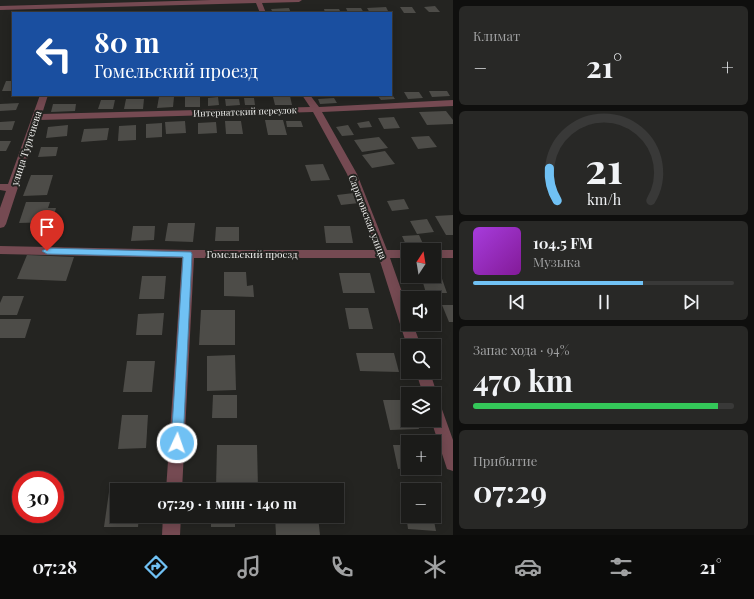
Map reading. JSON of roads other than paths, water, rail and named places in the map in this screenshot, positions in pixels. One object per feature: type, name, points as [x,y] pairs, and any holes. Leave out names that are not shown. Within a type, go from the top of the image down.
[{"type":"street","points":[[0,15],[4,8],[74,2],[299,0]]},
{"type":"street","points":[[258,1],[264,12]]},
{"type":"street","points":[[71,12],[74,2]]},
{"type":"street","name":"улица Тургенева","points":[[0,224],[44,96]]},
{"type":"street","name":"Саратовская улица","points":[[307,96],[352,174],[383,254],[412,339]]},
{"type":"street","name":"Интернатский переулок","points":[[37,117],[316,110],[453,103]]},
{"type":"street","points":[[0,187],[13,188]]},
{"type":"street","name":"Гомельский проезд","points":[[0,250],[188,254],[401,254]]},
{"type":"street","points":[[174,483],[188,254]]},
{"type":"street","points":[[441,254],[453,254]]},
{"type":"street","points":[[441,427],[453,463]]},
{"type":"street","points":[[171,535],[172,523]]}]
